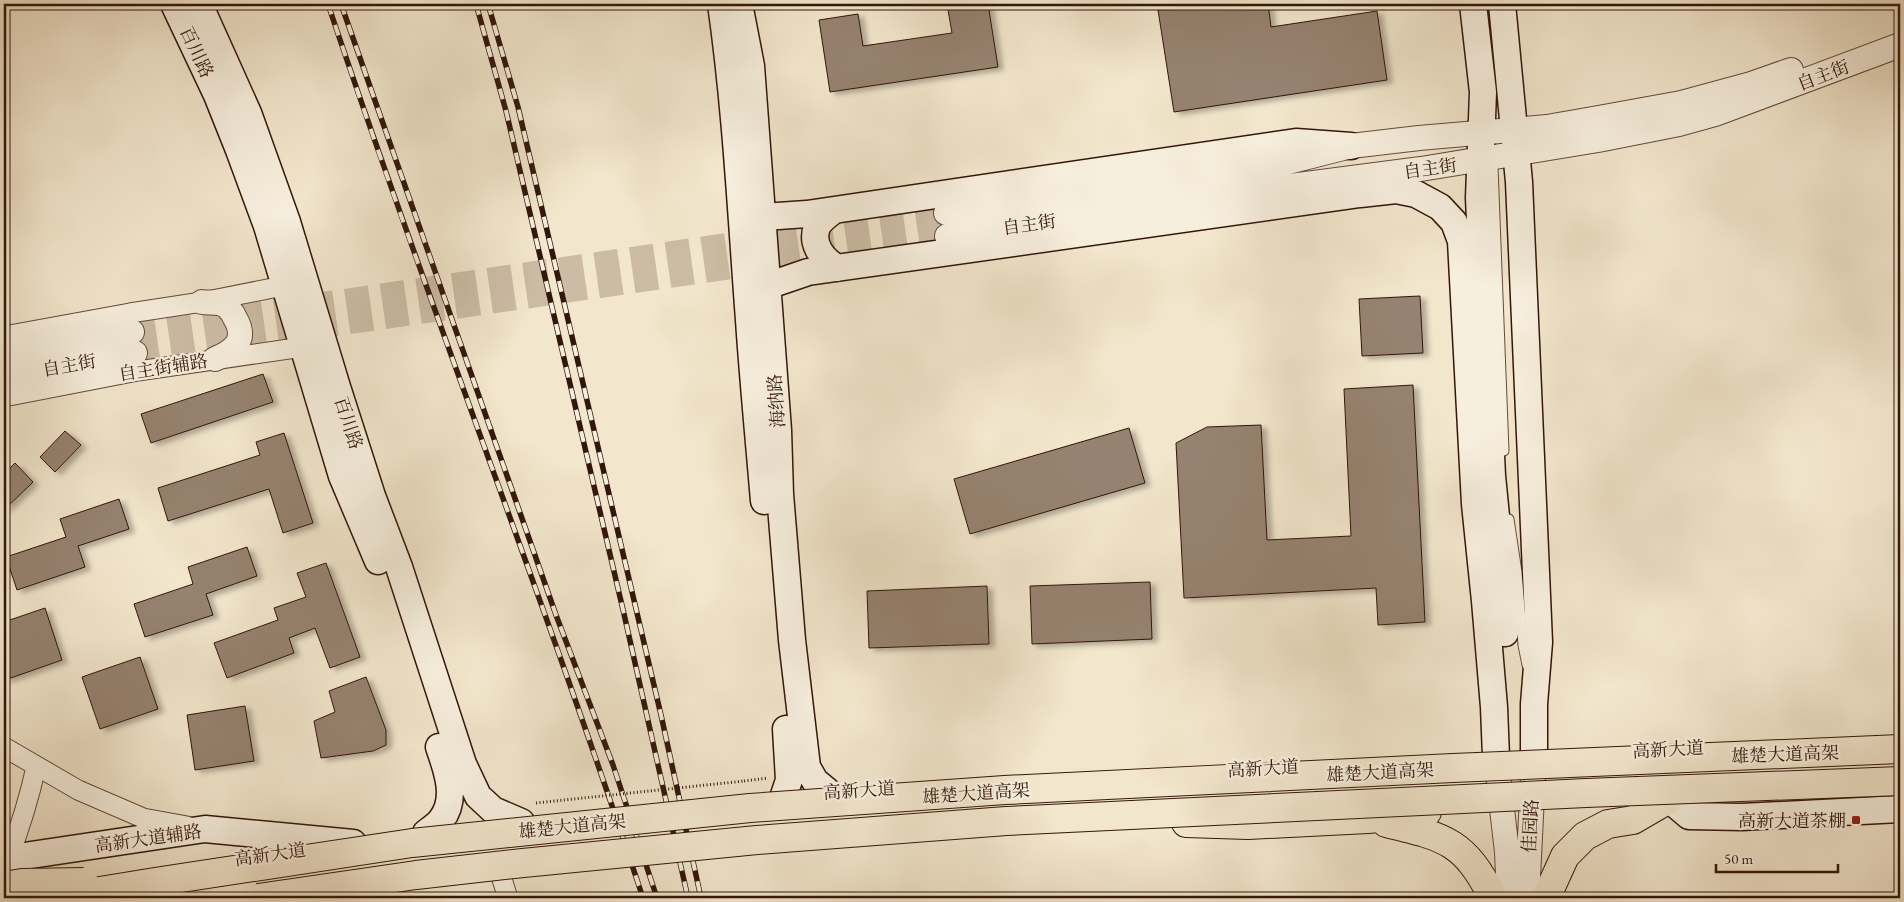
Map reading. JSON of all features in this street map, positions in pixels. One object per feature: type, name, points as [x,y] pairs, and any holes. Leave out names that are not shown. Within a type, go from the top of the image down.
[{"type":"main road","name":"百川路","points":[[174,4],[217,95],[240,150],[266,226],[295,284]]},
{"type":"main road","name":"百川路","points":[[199,4],[248,114],[287,222],[295,284],[313,345],[342,476],[382,570],[450,781],[449,804],[442,819],[426,833]]},
{"type":"main road","name":"海纳路","points":[[721,4],[753,218]]},
{"type":"main road","name":"海纳路","points":[[739,4],[751,66],[753,218],[775,631],[785,705],[789,780],[780,786]]},
{"type":"main road","points":[[1473,4],[1483,92],[1495,142],[1479,198],[1492,476],[1502,576],[1509,706],[1496,757]]},
{"type":"main road","points":[[1502,4],[1495,142],[1539,642],[1534,704],[1534,755]]},
{"type":"main road","points":[[753,218],[807,214],[1296,142],[1351,146]]},
{"type":"main road","points":[[757,287],[808,272],[1360,194],[1396,190],[1416,194],[1440,207],[1454,222],[1460,241],[1474,504],[1494,707],[1496,757]]},
{"type":"main road","points":[[834,210],[816,228],[816,239],[818,250],[824,260],[837,268]]},
{"type":"main road","name":"海纳路","points":[[757,287],[778,430],[780,494],[792,640],[807,768],[815,781],[827,791]]},
{"type":"main road","name":"百川路","points":[[313,345],[399,566],[469,780],[478,796],[493,810],[532,815]]},
{"type":"main road","name":"高新大道","points":[[745,789],[780,786],[827,791],[1156,773],[1900,738]]},
{"type":"main road","name":"雄楚大道高架","points":[[57,898],[412,843],[750,808],[1006,790],[1452,768],[1900,749]]},
{"type":"main road","points":[[1156,773],[1182,787],[1188,797],[1183,808],[1160,822]]},
{"type":"main road","name":"雄楚大道高架","points":[[258,898],[416,875],[523,863],[757,840],[1006,821],[1586,793],[1900,781]]},
{"type":"main road","points":[[753,850],[1008,829],[1160,822],[1248,825],[1368,819],[1454,809],[1900,787]]},
{"type":"main road","points":[[1669,799],[1689,816],[1742,817],[1900,809]]},
{"type":"main road","points":[[1546,898],[1565,856],[1585,836],[1608,824],[1633,820],[1669,799]]},
{"type":"main road","name":"高新大道","points":[[4,898],[153,872],[426,833],[532,815]]},
{"type":"main road","points":[[1368,819],[1423,832],[1452,844],[1472,861],[1493,898]]},
{"type":"main road","name":"高新大道辅路","points":[[6,859],[205,829],[353,843]]},
{"type":"main road","points":[[310,898],[350,895],[415,884],[504,886],[546,870]]},
{"type":"main road","points":[[4,886],[22,883],[155,882]]},
{"type":"street","name":"自主街","points":[[946,236],[1267,189],[1342,180],[1495,142],[1547,127],[1681,103],[1715,94],[1796,68],[1900,28]]},
{"type":"street","name":"自主街","points":[[946,213],[1261,169],[1351,146],[1495,142],[1651,130],[1715,114],[1900,45]]},
{"type":"street","points":[[1267,189],[1360,194]]},
{"type":"street","points":[[4,336],[295,284]]},
{"type":"street","points":[[202,302],[223,304],[233,312],[239,324],[240,333],[237,344],[230,352],[215,359]]},
{"type":"street","name":"自主街","points":[[4,356],[133,343],[4,378]]},
{"type":"street","name":"自主街辅路","points":[[4,397],[138,371],[313,345]]},
{"type":"street","points":[[4,747],[78,790],[143,818],[205,829]]},
{"type":"street","name":"佳园路","points":[[1527,898],[1534,755]]},
{"type":"street","name":"佳园路","points":[[1496,757],[1507,852],[1509,898]]},
{"type":"street","points":[[6,859],[22,823],[36,766]]},
{"type":"lane","points":[[1487,43],[1492,102]]},
{"type":"lane","points":[[1495,142],[1504,462]]},
{"type":"lane","points":[[1507,509],[1518,572],[1524,644],[1534,704]]},
{"type":"path","points":[[532,815],[780,786]]},
{"type":"building","points":[[947,4],[988,4],[998,67],[830,92],[819,20],[858,14],[863,46],[952,33]]},
{"type":"building","points":[[1201,4],[1268,4],[1271,27],[1377,11],[1387,80],[1174,112],[1158,10]]},
{"type":"building","points":[[1420,296],[1423,353],[1362,356],[1359,299]]},
{"type":"building","points":[[263,374],[273,402],[151,443],[141,414]]},
{"type":"building","points":[[1413,385],[1425,622],[1378,625],[1376,588],[1184,598],[1176,443],[1207,427],[1261,425],[1267,540],[1351,536],[1344,389]]},
{"type":"building","points":[[1129,428],[1145,483],[970,534],[954,479]]},
{"type":"building","points":[[65,431],[81,445],[55,472],[40,457]]},
{"type":"building","points":[[284,433],[313,523],[283,533],[269,489],[168,521],[158,488],[260,455],[256,442]]},
{"type":"building","points":[[15,463],[33,482],[4,510],[4,474]]},
{"type":"building","points":[[119,499],[129,529],[78,546],[85,567],[17,590],[6,557],[66,537],[60,519]]},
{"type":"building","points":[[247,547],[257,576],[206,594],[213,615],[145,637],[134,604],[193,584],[188,567]]},
{"type":"building","points":[[326,563],[360,657],[330,668],[315,628],[289,638],[294,653],[227,678],[214,643],[278,620],[274,608],[306,597],[297,573]]},
{"type":"building","points":[[1150,582],[1152,639],[1032,644],[1030,586]]},
{"type":"building","points":[[987,586],[989,644],[869,648],[867,591]]},
{"type":"building","points":[[45,608],[62,660],[5,680],[4,622]]},
{"type":"building","points":[[140,657],[158,709],[100,729],[82,677]]},
{"type":"building","points":[[366,677],[386,730],[386,745],[373,751],[321,758],[314,721],[335,712],[329,691]]},
{"type":"building","points":[[245,706],[254,761],[195,770],[187,715]]},
{"type":"tunnel","points":[[132,332],[946,213]]},
{"type":"tunnel","points":[[135,353],[947,236]]},
{"type":"railway","points":[[328,4],[405,228],[566,674],[643,898]]},
{"type":"railway","points":[[341,4],[556,615],[613,765],[657,898]]},
{"type":"railway","points":[[476,4],[506,111],[624,614],[688,898]]},
{"type":"railway","points":[[488,4],[518,107],[661,715],[701,898]]},
{"type":"place","name":"高新大道茶棚","points":[[1856,820]]}]
